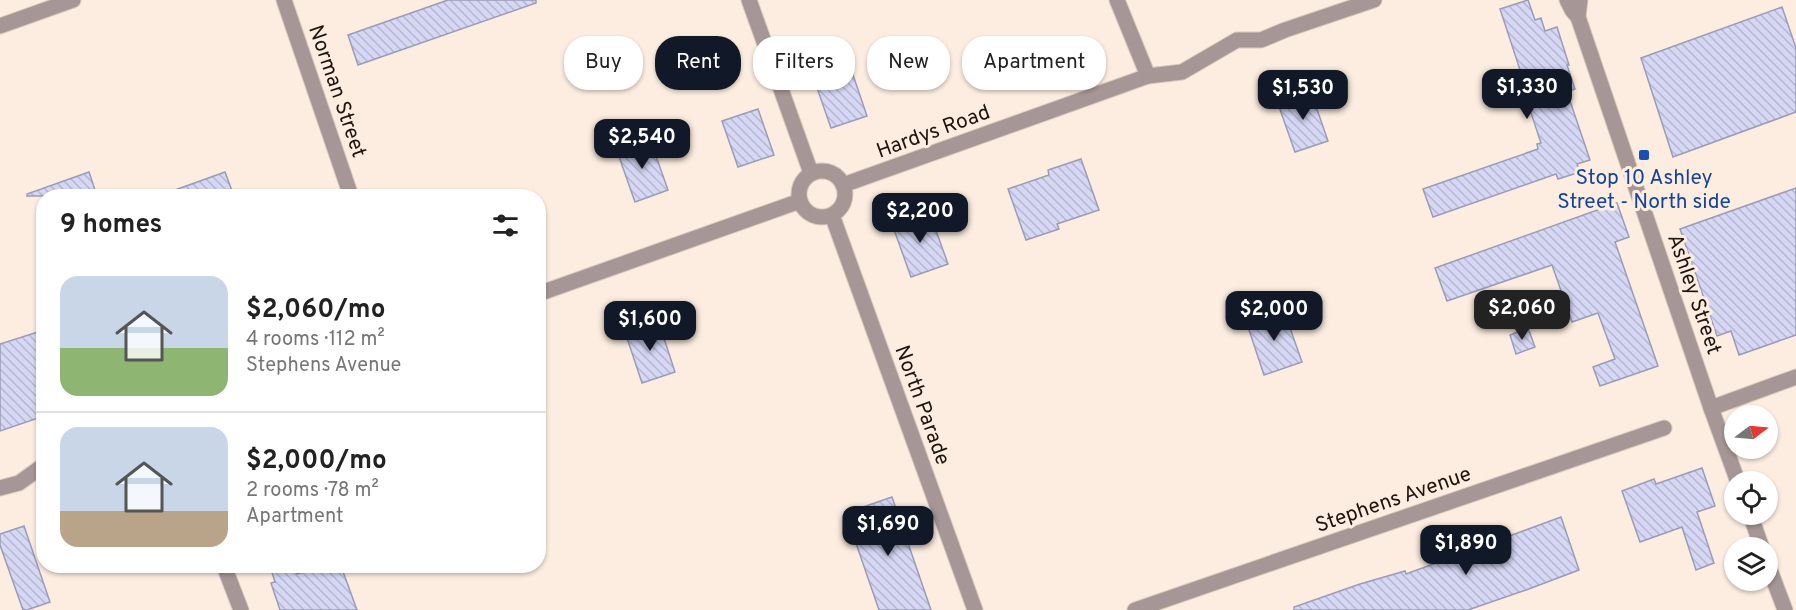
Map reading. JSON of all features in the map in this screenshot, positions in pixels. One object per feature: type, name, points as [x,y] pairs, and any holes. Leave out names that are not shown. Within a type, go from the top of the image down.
[{"type":"street","points":[[0,26],[73,0]]},
{"type":"street","name":"Norman Street","points":[[284,0],[349,189]]},
{"type":"street","points":[[749,0],[811,173]]},
{"type":"street","points":[[1117,0],[1148,76]]},
{"type":"street","name":"Hardys Road","points":[[843,185],[1148,76],[1182,72],[1237,40],[1261,40],[1374,0]]},
{"type":"street","name":"Ashley Street","points":[[1567,0],[1578,17],[1734,471]]},
{"type":"street","name":"Ashley Street","points":[[1578,17],[1580,0]]},
{"type":"street","points":[[824,171],[836,175],[843,185],[845,196],[841,207],[832,214],[819,217],[807,212],[800,201],[799,190],[803,180],[811,173],[824,171]]},
{"type":"street","points":[[546,291],[800,201]]},
{"type":"street","name":"North Parade","points":[[832,214],[975,610]]},
{"type":"street","points":[[1711,408],[1796,377]]},
{"type":"street","name":"Stephens Avenue","points":[[1135,610],[1664,428]]},
{"type":"street","points":[[0,488],[19,483],[36,471]]},
{"type":"street","points":[[227,573],[241,610]]},
{"type":"street","points":[[1778,591],[1785,610]]},
{"type":"building","points":[[448,0],[536,0],[536,3],[358,65],[348,35]]},
{"type":"building","points":[[1528,0],[1535,20],[1541,18],[1545,31],[1557,27],[1575,89],[1567,92],[1590,160],[1577,164],[1580,172],[1558,179],[1556,174],[1433,217],[1423,189],[1538,149],[1537,144],[1541,143],[1500,9]]},
{"type":"building","points":[[1782,7],[1796,48],[1796,112],[1673,157],[1641,58]]},
{"type":"building","points":[[855,81],[867,116],[831,128],[818,90],[855,90]]},
{"type":"building","points":[[1310,89],[1328,141],[1295,152],[1277,101]]},
{"type":"building","points":[[758,109],[774,155],[738,167],[722,121]]},
{"type":"building","points":[[650,139],[668,190],[635,202],[617,151]]},
{"type":"building","points":[[1081,159],[1099,210],[1057,224],[1059,229],[1026,240],[1008,189],[1049,175],[1048,170]]},
{"type":"building","points":[[89,172],[95,189],[41,189]]},
{"type":"building","points":[[225,172],[231,189],[178,189]]},
{"type":"building","points":[[1796,188],[1796,335],[1739,355],[1731,331],[1717,336],[1680,229]]},
{"type":"building","points":[[36,191],[36,196],[27,196]]},
{"type":"building","points":[[1617,203],[1629,237],[1615,242],[1658,366],[1600,386],[1593,367],[1615,359],[1598,313],[1572,322],[1552,265],[1447,301],[1435,268]]},
{"type":"building","points":[[929,211],[948,264],[911,277],[892,224]]},
{"type":"building","points":[[1283,308],[1302,362],[1264,375],[1246,321]]},
{"type":"building","points":[[658,320],[675,372],[642,383],[625,332]]},
{"type":"building","points":[[1528,328],[1535,347],[1516,354],[1510,335]]},
{"type":"building","points":[[36,333],[36,419],[0,431],[0,344]]},
{"type":"building","points":[[1702,468],[1715,506],[1697,512],[1714,563],[1696,570],[1682,527],[1640,542],[1622,491],[1654,479],[1656,484]]},
{"type":"building","points":[[892,497],[931,610],[879,610],[846,513]]},
{"type":"building","points":[[1561,517],[1579,570],[1526,590],[1468,610],[1294,610],[1294,607],[1360,584],[1405,571],[1406,574]]},
{"type":"building","points":[[24,526],[36,561],[36,573],[40,573],[50,602],[23,610],[0,545],[0,534]]},
{"type":"building","points":[[272,573],[344,573],[357,610],[280,610],[271,583],[275,582]]},
{"type":"place","name":"Stop 10 Ashley Street - North side","points":[[1644,155]]}]
